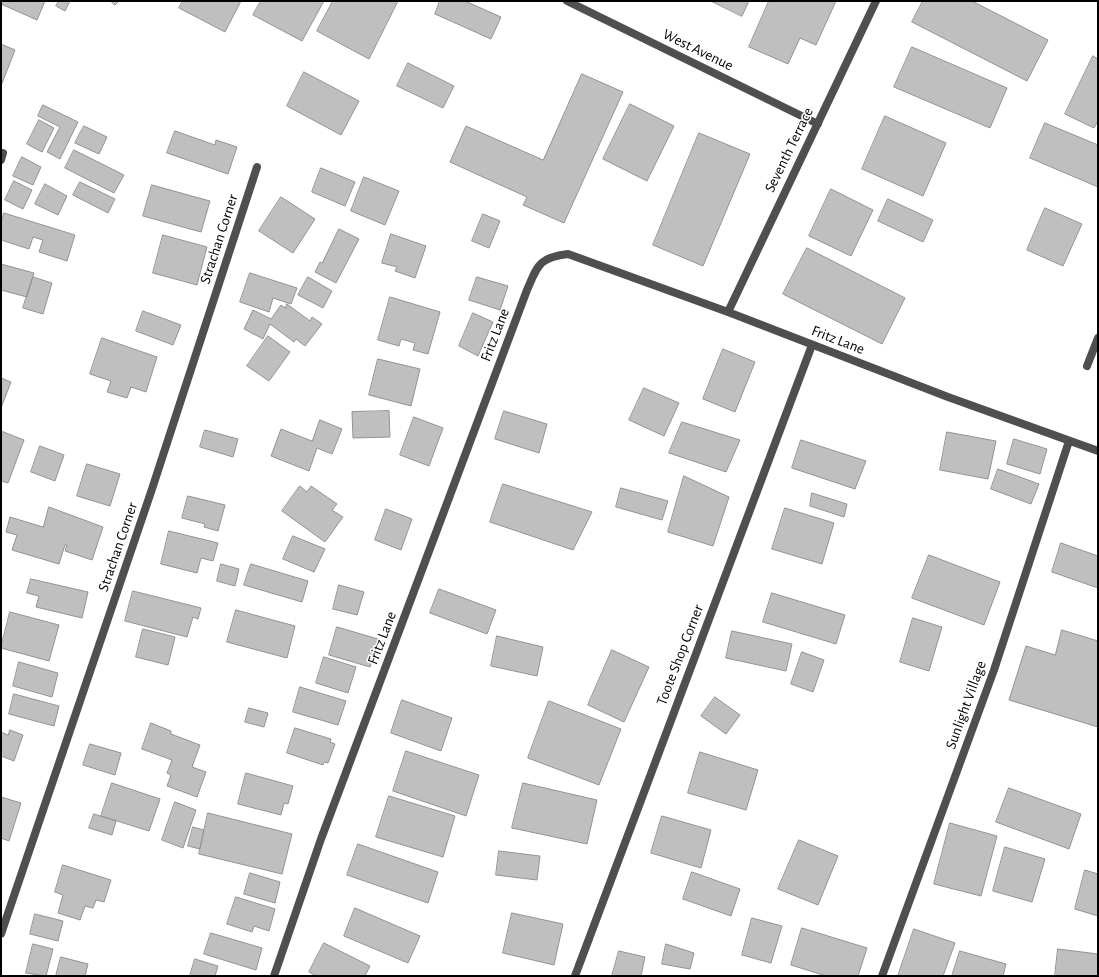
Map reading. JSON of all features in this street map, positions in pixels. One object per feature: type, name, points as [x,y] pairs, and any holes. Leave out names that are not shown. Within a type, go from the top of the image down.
[{"type":"street","name":"West Avenue","points":[[567,1],[818,124]]},
{"type":"street","name":"Seventh Terrace","points":[[728,312],[876,1]]},
{"type":"street","name":"Strachan Corner","points":[[1,934],[152,489],[257,167]]},
{"type":"street","name":"Fritz Lane","points":[[274,976],[324,831],[527,290],[539,264],[552,256],[568,254],[728,312],[948,397],[1098,451]]},
{"type":"street","points":[[1087,366],[1098,338]]},
{"type":"street","name":"Toote Shop Corner","points":[[575,976],[812,344]]},
{"type":"street","name":"Sunlight Village","points":[[882,976],[994,670],[1069,440]]},
{"type":"building","points":[[1,1],[45,1],[37,20],[1,4]]},
{"type":"building","points":[[59,1],[70,1],[65,11],[56,6]]},
{"type":"building","points":[[111,1],[119,1],[115,5]]},
{"type":"building","points":[[183,1],[241,1],[225,32],[179,8]]},
{"type":"building","points":[[261,1],[324,1],[302,41],[253,15]]},
{"type":"building","points":[[333,1],[398,1],[369,59],[317,31]]},
{"type":"building","points":[[440,1],[465,1],[501,17],[491,39],[435,14]]},
{"type":"building","points":[[711,1],[749,1],[742,16]]},
{"type":"building","points":[[769,1],[836,1],[816,45],[800,38],[788,64],[749,47]]},
{"type":"building","points":[[923,1],[972,1],[1048,40],[1027,81],[912,22]]},
{"type":"building","points":[[1,44],[15,50],[1,86]]},
{"type":"building","points":[[912,47],[1007,88],[990,128],[894,87]]},
{"type":"building","points":[[1093,56],[1098,59],[1098,121],[1094,128],[1065,114]]},
{"type":"building","points":[[408,63],[454,86],[443,108],[397,86]]},
{"type":"building","points":[[304,72],[359,101],[341,135],[287,106]]},
{"type":"building","points":[[582,74],[623,92],[564,223],[523,205],[527,197],[450,162],[466,126],[543,160]]},
{"type":"building","points":[[630,104],[674,126],[647,181],[603,159]]},
{"type":"building","points":[[43,105],[78,122],[60,159],[47,152],[60,127],[38,116]]},
{"type":"building","points":[[885,116],[946,143],[923,196],[862,169]]},
{"type":"building","points":[[39,120],[54,128],[42,152],[27,144]]},
{"type":"building","points":[[1045,123],[1098,145],[1098,187],[1030,158]]},
{"type":"building","points":[[84,126],[107,137],[99,154],[75,143]]},
{"type":"building","points":[[175,131],[215,145],[216,140],[237,147],[228,174],[167,153]]},
{"type":"building","points":[[699,133],[750,154],[703,266],[653,245]]},
{"type":"building","points":[[74,150],[124,175],[114,193],[65,168]]},
{"type":"building","points":[[22,157],[41,167],[33,185],[13,176]]},
{"type":"building","points":[[321,168],[355,182],[345,206],[312,192]]},
{"type":"building","points":[[364,177],[399,191],[385,225],[351,211]]},
{"type":"building","points":[[14,181],[32,190],[23,209],[5,200]]},
{"type":"building","points":[[80,182],[115,199],[108,213],[73,195]]},
{"type":"building","points":[[45,184],[67,196],[58,215],[35,204]]},
{"type":"building","points":[[152,185],[210,201],[201,232],[143,216]]},
{"type":"building","points":[[831,189],[873,210],[851,256],[809,236]]},
{"type":"building","points":[[281,197],[315,219],[293,253],[259,231]]},
{"type":"building","points":[[888,199],[933,220],[923,242],[878,221]]},
{"type":"building","points":[[1045,208],[1082,224],[1063,266],[1027,250]]},
{"type":"building","points":[[4,213],[75,235],[67,261],[39,252],[43,240],[33,237],[29,249],[1,240],[1,223]]},
{"type":"building","points":[[483,214],[500,221],[489,248],[472,241]]},
{"type":"building","points":[[339,229],[359,239],[336,283],[315,272],[320,262],[322,263]]},
{"type":"building","points":[[391,234],[426,246],[415,278],[395,271],[397,267],[382,263]]},
{"type":"building","points":[[163,235],[207,247],[197,285],[153,273]]},
{"type":"building","points":[[807,248],[905,298],[882,344],[783,294]]},
{"type":"building","points":[[1,264],[34,273],[27,297],[1,290]]},
{"type":"building","points":[[250,273],[297,288],[291,304],[273,298],[269,312],[240,302]]},
{"type":"building","points":[[33,277],[52,283],[43,314],[23,308]]},
{"type":"building","points":[[308,277],[332,291],[323,308],[298,295]]},
{"type":"building","points":[[477,277],[508,286],[500,310],[469,300]]},
{"type":"building","points":[[390,297],[440,312],[428,354],[413,350],[415,343],[401,339],[399,346],[378,340]]},
{"type":"building","points":[[287,304],[310,321],[312,317],[322,324],[305,346],[296,339],[294,342],[270,324],[263,339],[244,329],[253,310],[271,319],[281,305],[285,308]]},
{"type":"building","points":[[143,311],[181,325],[173,345],[136,331]]},
{"type":"building","points":[[473,313],[493,322],[478,356],[459,346]]},
{"type":"building","points":[[268,336],[290,352],[269,381],[247,366]]},
{"type":"building","points":[[102,338],[157,357],[146,392],[131,387],[127,398],[107,392],[111,381],[90,374]]},
{"type":"building","points":[[723,349],[755,362],[735,412],[703,399]]},
{"type":"building","points":[[378,359],[420,369],[411,406],[369,395]]},
{"type":"building","points":[[1,378],[11,382],[1,408]]},
{"type":"building","points":[[644,388],[679,403],[664,436],[629,420]]},
{"type":"building","points":[[389,411],[390,437],[353,438],[352,412]]},
{"type":"building","points":[[504,411],[547,424],[539,453],[495,439]]},
{"type":"building","points":[[414,417],[443,428],[429,466],[400,455]]},
{"type":"building","points":[[320,420],[342,429],[332,454],[317,448],[309,471],[271,456],[281,429],[312,441]]},
{"type":"building","points":[[682,422],[740,440],[726,472],[669,453]]},
{"type":"building","points":[[205,430],[238,439],[233,457],[200,447]]},
{"type":"building","points":[[1,431],[24,440],[8,483],[1,481]]},
{"type":"building","points":[[947,432],[996,441],[988,479],[940,470]]},
{"type":"building","points":[[1014,439],[1047,449],[1040,474],[1007,464]]},
{"type":"building","points":[[801,440],[866,461],[855,489],[792,468]]},
{"type":"building","points":[[40,446],[64,455],[55,481],[31,472]]},
{"type":"building","points":[[87,464],[120,474],[110,506],[77,496]]},
{"type":"building","points":[[998,469],[1039,484],[1031,504],[991,489]]},
{"type":"building","points":[[684,476],[729,497],[713,546],[668,532]]},
{"type":"building","points":[[503,484],[592,512],[573,550],[490,522]]},
{"type":"building","points":[[300,486],[307,492],[311,486],[337,504],[332,510],[343,517],[325,542],[282,511]]},
{"type":"building","points":[[621,488],[668,501],[662,520],[616,507]]},
{"type":"building","points":[[812,493],[847,504],[844,517],[810,506]]},
{"type":"building","points":[[188,496],[225,505],[218,531],[204,527],[205,524],[182,518]]},
{"type":"building","points":[[49,507],[103,527],[92,560],[65,551],[67,545],[65,545],[59,564],[12,550],[17,535],[6,532],[10,517],[43,527]]},
{"type":"building","points":[[785,508],[834,523],[822,564],[772,549]]},
{"type":"building","points":[[386,509],[412,519],[401,550],[375,540]]},
{"type":"building","points":[[169,531],[218,543],[213,561],[201,558],[197,573],[161,564]]},
{"type":"building","points":[[293,536],[325,549],[314,572],[283,559]]},
{"type":"building","points":[[1061,543],[1098,556],[1098,588],[1052,572]]},
{"type":"building","points":[[929,555],[1000,582],[984,625],[912,598]]},
{"type":"building","points":[[221,564],[239,569],[235,586],[217,581]]},
{"type":"building","points":[[251,564],[308,581],[302,602],[244,585]]},
{"type":"building","points":[[31,579],[88,592],[82,618],[36,607],[39,596],[27,593]]},
{"type":"building","points":[[339,585],[364,592],[357,615],[333,609]]},
{"type":"building","points":[[439,589],[496,610],[487,634],[430,613]]},
{"type":"building","points":[[133,591],[201,608],[198,619],[193,617],[187,637],[125,621]]},
{"type":"building","points":[[772,593],[845,615],[836,644],[763,622]]},
{"type":"building","points":[[236,610],[295,626],[287,658],[227,642]]},
{"type":"building","points":[[10,612],[59,625],[49,661],[1,648]]},
{"type":"building","points":[[913,618],[942,627],[929,671],[900,662]]},
{"type":"building","points":[[337,627],[378,639],[370,667],[329,655]]},
{"type":"building","points":[[143,629],[175,637],[168,665],[136,657]]},
{"type":"building","points":[[1062,630],[1098,641],[1098,727],[1009,700],[1026,646],[1055,655]]},
{"type":"building","points":[[732,631],[792,644],[786,671],[726,658]]},
{"type":"building","points":[[497,636],[543,647],[537,676],[491,666]]},
{"type":"building","points":[[612,650],[649,667],[624,722],[588,705]]},
{"type":"building","points":[[802,652],[824,660],[813,692],[791,684]]},
{"type":"building","points":[[324,657],[356,667],[348,693],[316,683]]},
{"type":"building","points":[[19,662],[58,673],[52,697],[13,686]]},
{"type":"building","points":[[300,687],[346,701],[338,725],[293,712]]},
{"type":"building","points":[[14,694],[59,706],[54,726],[9,714]]},
{"type":"building","points":[[715,697],[740,715],[726,734],[701,716]]},
{"type":"building","points":[[402,700],[452,718],[441,751],[391,733]]},
{"type":"building","points":[[549,701],[621,729],[599,785],[528,758]]},
{"type":"building","points":[[249,708],[268,713],[264,727],[245,722]]},
{"type":"building","points":[[151,723],[171,731],[171,734],[200,745],[192,767],[206,772],[197,797],[167,786],[171,775],[167,773],[172,760],[142,749]]},
{"type":"building","points":[[295,728],[331,739],[330,742],[335,744],[328,763],[324,762],[323,765],[287,753]]},
{"type":"building","points":[[10,730],[23,735],[14,761],[1,756],[1,732],[8,735]]},
{"type":"building","points":[[90,744],[121,753],[115,775],[83,765]]},
{"type":"building","points":[[406,751],[479,775],[466,816],[393,791]]},
{"type":"building","points":[[700,752],[758,770],[746,810],[688,793]]},
{"type":"building","points":[[246,773],[293,786],[288,804],[284,803],[281,815],[238,804]]},
{"type":"building","points":[[112,783],[160,799],[149,831],[101,816]]},
{"type":"building","points":[[523,783],[597,800],[587,844],[512,828]]},
{"type":"building","points":[[1009,788],[1081,814],[1069,849],[996,822]]},
{"type":"building","points":[[389,796],[455,816],[443,857],[376,837]]},
{"type":"building","points":[[1,797],[21,803],[9,841],[1,838]]},
{"type":"building","points":[[175,802],[196,810],[183,848],[162,840]]},
{"type":"building","points":[[208,813],[292,834],[282,874],[199,854]]},
{"type":"building","points":[[94,814],[116,821],[112,835],[89,828]]},
{"type":"building","points":[[662,816],[711,830],[701,868],[651,853]]},
{"type":"building","points":[[950,823],[997,836],[981,896],[934,884]]},
{"type":"building","points":[[193,827],[204,830],[200,849],[188,846]]},
{"type":"building","points":[[799,840],[838,856],[818,905],[778,889]]},
{"type":"building","points":[[358,844],[438,872],[428,903],[347,875]]},
{"type":"building","points":[[1005,847],[1045,859],[1032,902],[993,891]]},
{"type":"building","points":[[499,851],[540,856],[537,880],[496,875]]},
{"type":"building","points":[[63,865],[111,880],[104,902],[96,900],[93,908],[85,906],[80,920],[58,913],[63,895],[55,892]]},
{"type":"building","points":[[1085,870],[1098,874],[1098,916],[1075,909]]},
{"type":"building","points":[[692,872],[740,889],[731,916],[683,899]]},
{"type":"building","points":[[250,873],[280,882],[275,903],[244,894]]},
{"type":"building","points":[[236,897],[275,909],[269,931],[254,926],[252,932],[227,924]]},
{"type":"building","points":[[355,908],[420,936],[408,963],[344,936]]},
{"type":"building","points":[[512,913],[563,924],[554,965],[503,953]]},
{"type":"building","points":[[35,914],[63,921],[58,941],[30,934]]},
{"type":"building","points":[[752,918],[782,926],[771,963],[742,955]]},
{"type":"building","points":[[802,928],[867,948],[858,976],[826,976],[791,965]]},
{"type":"building","points":[[914,929],[955,943],[943,976],[898,976]]},
{"type":"building","points":[[211,933],[262,948],[256,970],[204,954]]},
{"type":"building","points":[[324,943],[370,966],[365,976],[316,976],[309,972]]},
{"type":"building","points":[[33,944],[53,949],[46,976],[26,973]]},
{"type":"building","points":[[666,944],[694,953],[690,969],[662,964]]},
{"type":"building","points":[[1058,949],[1098,954],[1098,976],[1055,976]]},
{"type":"building","points":[[619,951],[645,957],[641,976],[612,976]]},
{"type":"building","points":[[960,951],[1006,964],[1003,976],[952,976]]},
{"type":"building","points":[[61,957],[88,964],[85,976],[56,976]]},
{"type":"building","points":[[195,959],[218,966],[215,976],[190,976]]}]
